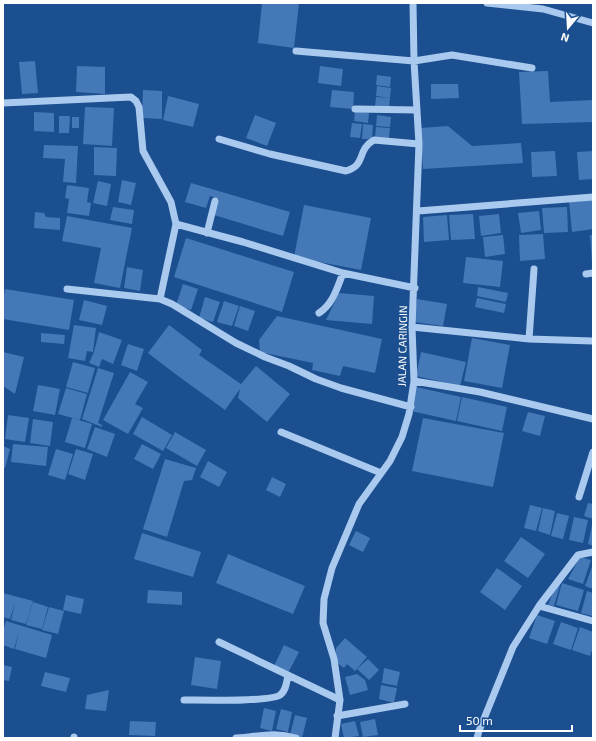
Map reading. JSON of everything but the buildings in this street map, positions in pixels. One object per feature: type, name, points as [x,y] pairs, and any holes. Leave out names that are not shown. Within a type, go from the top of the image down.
[{"type":"street","name":"JALAN CARINGIN","points":[[335,738],[340,700],[334,660],[324,623],[324,599],[332,568],[359,504],[390,461],[402,437],[411,407],[414,381],[412,327],[418,211],[419,144],[414,61],[413,3]]},
{"type":"street","points":[[487,3],[543,9],[593,23]]},
{"type":"street","points":[[296,51],[414,61],[452,55],[532,68]]},
{"type":"street","points":[[3,103],[131,97],[136,101],[139,107],[143,151],[171,202],[176,224],[160,300]]},
{"type":"street","points":[[354,108],[417,110]]},
{"type":"street","points":[[219,139],[270,154],[346,171],[353,169],[359,164],[365,147],[374,140],[419,144]]},
{"type":"street","points":[[418,211],[593,197]]},
{"type":"street","points":[[207,233],[215,201]]},
{"type":"street","points":[[176,224],[343,273],[415,288]]},
{"type":"street","points":[[529,339],[534,269]]},
{"type":"street","points":[[319,313],[331,302],[343,273]]},
{"type":"street","points":[[67,289],[160,300],[172,304],[236,343],[316,379],[341,388],[411,407]]},
{"type":"street","points":[[412,327],[529,339],[593,342]]},
{"type":"street","points":[[414,381],[480,392],[593,419]]},
{"type":"street","points":[[280,432],[382,473]]},
{"type":"street","points":[[579,497],[593,452]]},
{"type":"street","points":[[477,738],[513,647],[539,606],[578,555],[593,552]]},
{"type":"street","points":[[539,606],[593,621]]},
{"type":"street","points":[[219,642],[340,700]]},
{"type":"street","points":[[184,700],[250,700],[276,698],[282,694],[288,675]]},
{"type":"street","points":[[337,716],[406,704]]},
{"type":"street","points":[[236,738],[262,734],[285,735],[296,738]]}]
